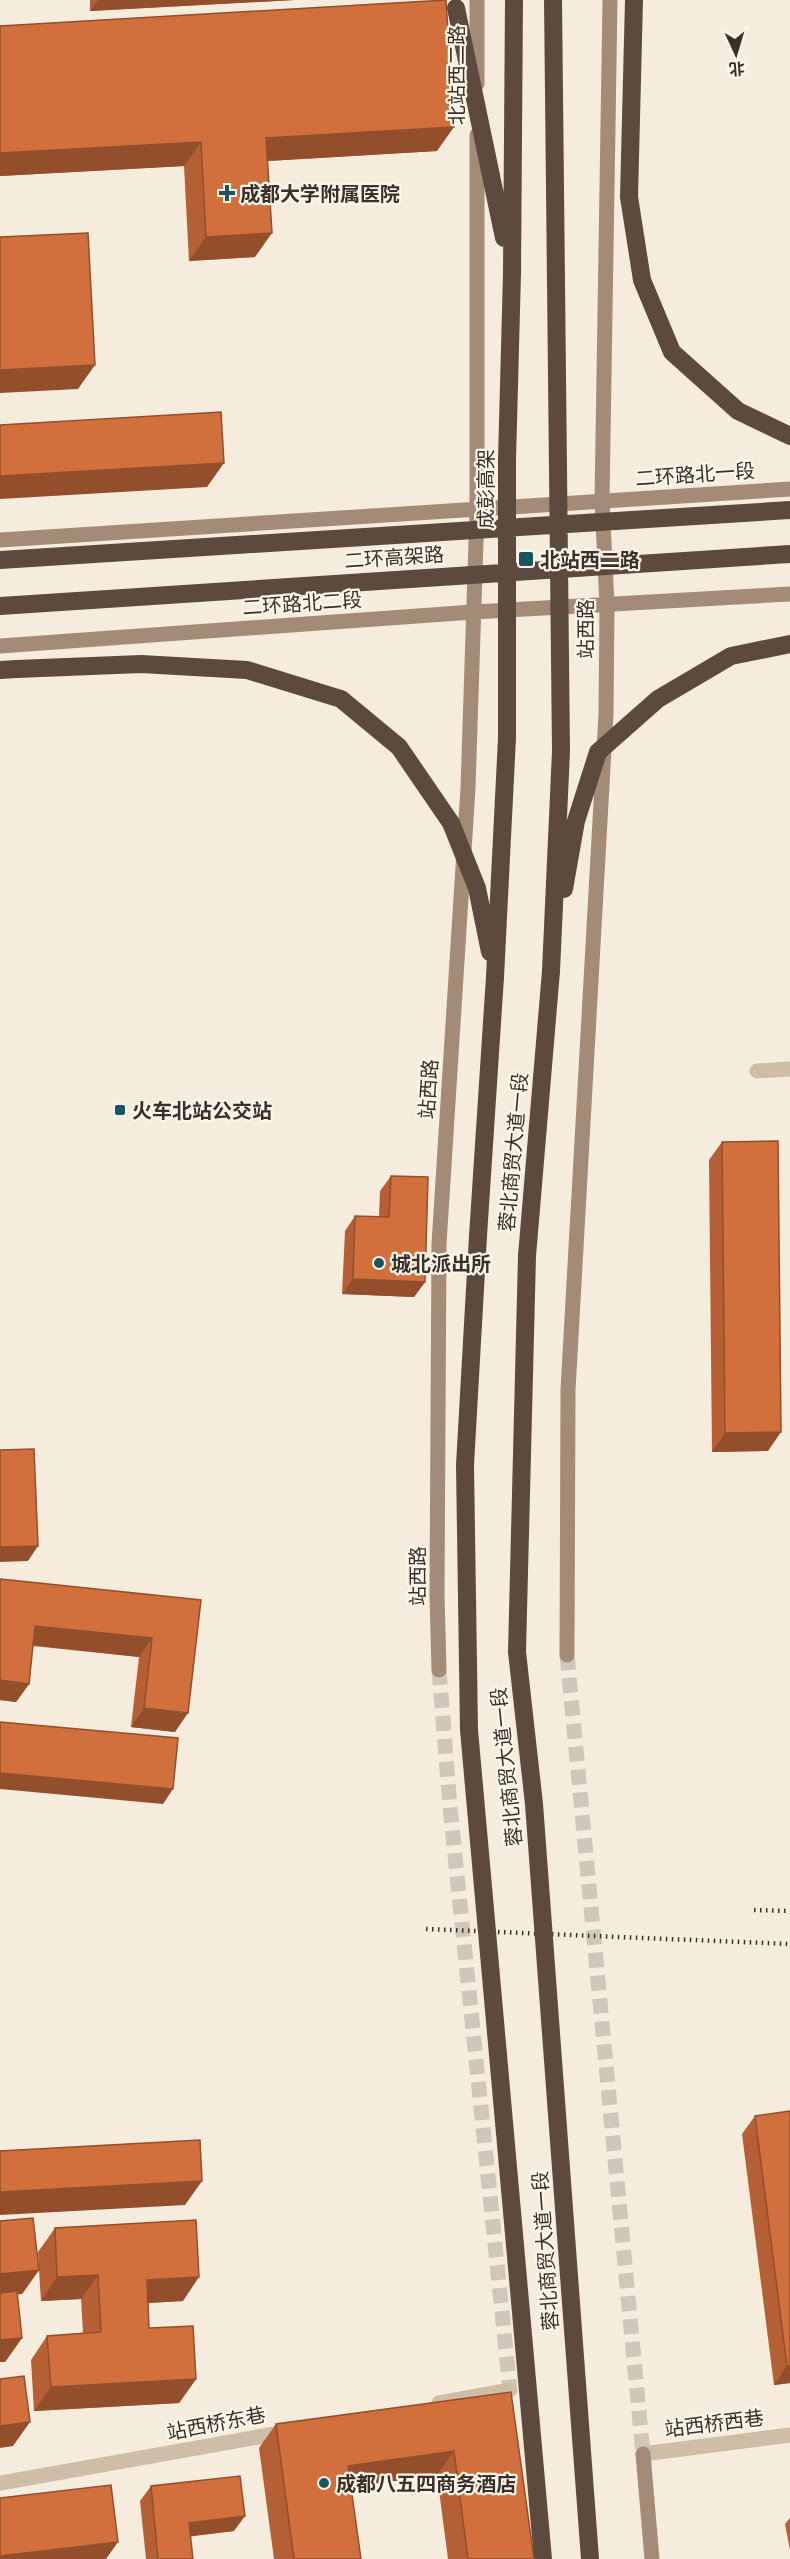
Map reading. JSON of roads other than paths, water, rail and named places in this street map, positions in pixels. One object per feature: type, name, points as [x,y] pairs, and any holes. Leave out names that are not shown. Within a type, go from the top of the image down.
[{"type":"highway","points":[[453,0],[512,273]]},
{"type":"highway","name":"成彭高架","points":[[495,977],[507,738],[507,460],[512,273],[514,0]]},
{"type":"highway","points":[[551,971],[561,751],[553,0]]},
{"type":"highway","points":[[634,0],[629,197],[642,280],[672,352],[738,411],[790,436]]},
{"type":"highway","name":"二环高架路","points":[[0,560],[790,510]]},
{"type":"highway","name":"二环高架路","points":[[0,606],[790,554]]},
{"type":"highway","points":[[551,971],[576,821],[598,752],[658,699],[731,656],[790,644]]},
{"type":"highway","points":[[0,670],[141,664],[248,670],[341,699],[399,747],[451,822],[477,888],[495,977]]},
{"type":"highway","name":"蓉北商贸大道一段","points":[[551,971],[527,1256],[517,1652],[534,1804],[590,2559]]},
{"type":"highway","name":"蓉北商贸大道一段","points":[[495,977],[465,1465],[469,1730],[543,2559]]},
{"type":"main road","name":"北站西二路","points":[[477,0],[477,511]]},
{"type":"main road","points":[[0,540],[477,511],[602,501],[610,0]]},
{"type":"main road","name":"二环路北一段","points":[[602,501],[790,489]]},
{"type":"main road","name":"站西路","points":[[567,1655],[568,1390],[606,714],[607,605],[602,501]]},
{"type":"main road","name":"站西路","points":[[439,1670],[437,1572],[439,1244],[467,799],[477,511]]},
{"type":"main road","points":[[607,605],[790,594]]},
{"type":"main road","name":"二环路北二段","points":[[0,646],[473,612],[607,605]]},
{"type":"main road","points":[[643,2454],[652,2559]]},
{"type":"street","points":[[757,1071],[790,1069]]},
{"type":"street","points":[[429,2405],[511,2395]]},
{"type":"street","name":"站西桥东巷","points":[[0,2483],[303,2428]]},
{"type":"street","name":"站西桥西巷","points":[[643,2454],[790,2435]]},
{"type":"tunnel","points":[[567,1655],[643,2454]]},
{"type":"tunnel","points":[[439,1670],[450,1807],[510,2390]]},
{"type":"railway","points":[[754,1910],[790,1911]]},
{"type":"railway","points":[[426,1929],[790,1944]]},
{"type":"place","name":"成都大学附属医院","points":[[227,193]]},
{"type":"place","name":"北站西二路","points":[[526,559]]},
{"type":"place","name":"火车北站公交站","points":[[120,1110]]},
{"type":"place","name":"城北派出所","points":[[379,1263]]},
{"type":"place","name":"成都八五四商务酒店","points":[[324,2483]]}]
